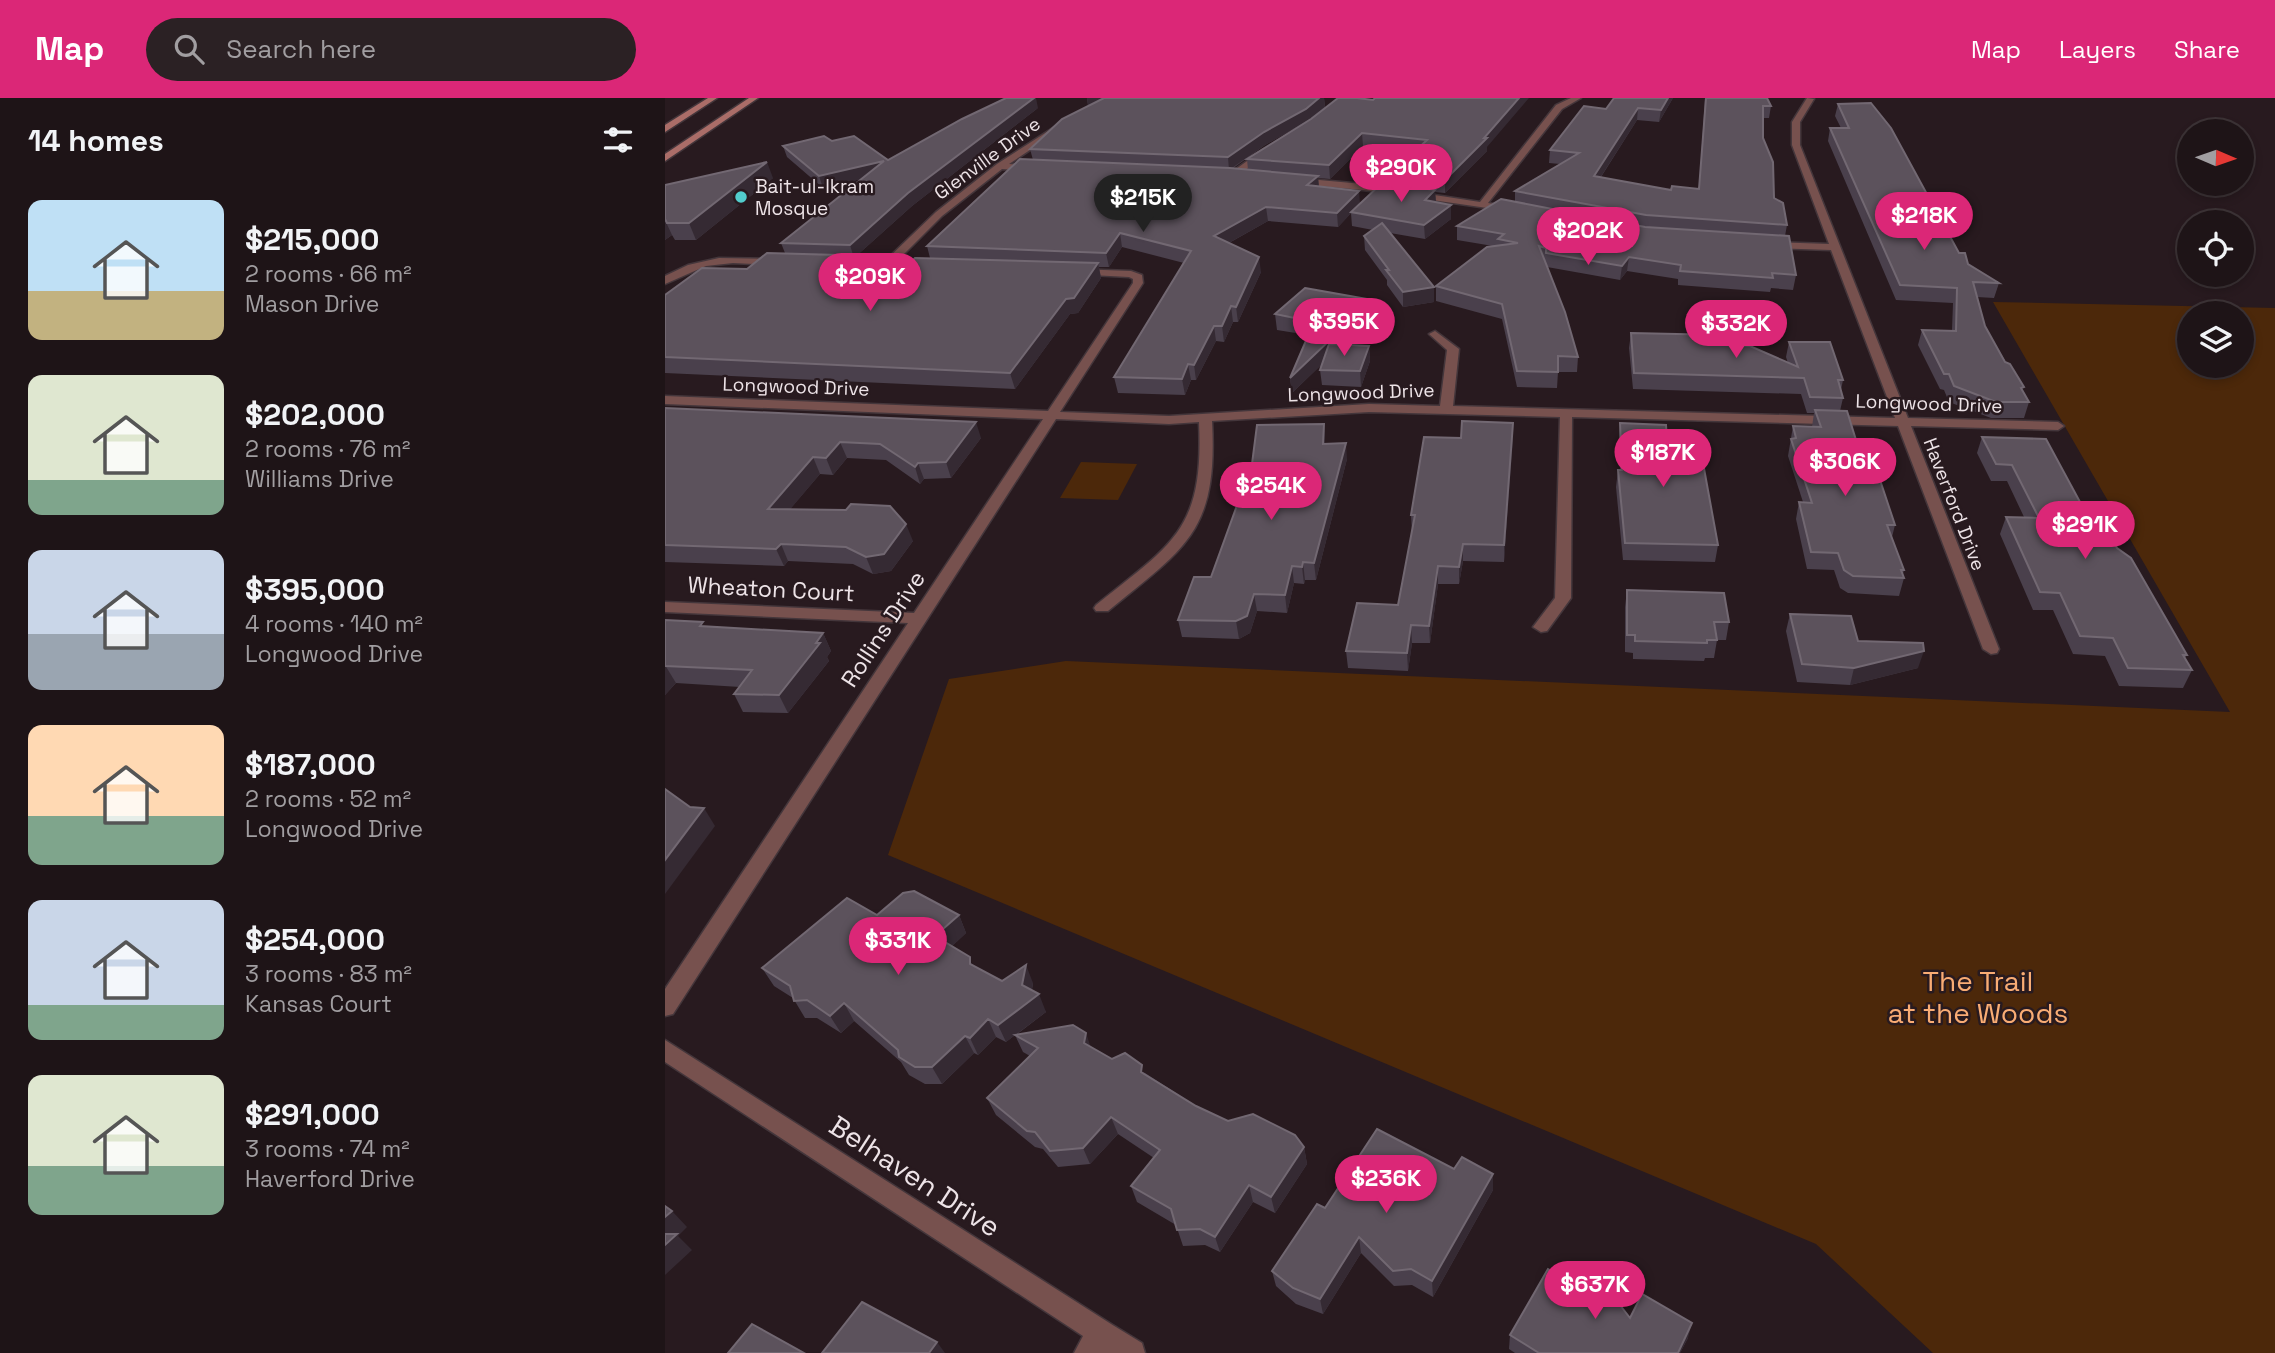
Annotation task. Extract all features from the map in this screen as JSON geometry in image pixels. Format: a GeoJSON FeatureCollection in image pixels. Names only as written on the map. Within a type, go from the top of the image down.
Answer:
{"type":"FeatureCollection","features":[{"type":"Feature","properties":{"kind":"main road"},"geometry":{"type":"LineString","coordinates":[[665,130],[713,98]]}},
{"type":"Feature","properties":{"kind":"main road"},"geometry":{"type":"LineString","coordinates":[[665,158],[754,98]]}},
{"type":"Feature","properties":{"kind":"main road"},"geometry":{"type":"LineString","coordinates":[[665,143],[688,143]]}},
{"type":"Feature","properties":{"kind":"street"},"geometry":{"type":"LineString","coordinates":[[1483,204],[1559,107],[1577,98]]}},
{"type":"Feature","properties":{"kind":"street","name":"Haverford Drive"},"geometry":{"type":"LineString","coordinates":[[1810,99],[1796,122],[1795,145],[1991,649]]}},
{"type":"Feature","properties":{"kind":"street","name":"Glenville Drive"},"geometry":{"type":"LineString","coordinates":[[887,265],[939,214],[1000,166],[1071,122]]}},
{"type":"Feature","properties":{"kind":"street"},"geometry":{"type":"LineString","coordinates":[[1232,176],[1280,144]]}},
{"type":"Feature","properties":{"kind":"street"},"geometry":{"type":"LineString","coordinates":[[1000,166],[1043,169]]}},
{"type":"Feature","properties":{"kind":"street"},"geometry":{"type":"LineString","coordinates":[[1220,175],[1253,177]]}},
{"type":"Feature","properties":{"kind":"street"},"geometry":{"type":"LineString","coordinates":[[1287,180],[1483,204],[1522,212]]}},
{"type":"Feature","properties":{"kind":"street"},"geometry":{"type":"LineString","coordinates":[[1761,245],[1835,247]]}},
{"type":"Feature","properties":{"kind":"street"},"geometry":{"type":"LineString","coordinates":[[665,281],[689,266],[724,260],[795,262]]}},
{"type":"Feature","properties":{"kind":"street"},"geometry":{"type":"LineString","coordinates":[[808,262],[941,267]]}},
{"type":"Feature","properties":{"kind":"street","name":"Rollins Drive"},"geometry":{"type":"LineString","coordinates":[[665,1007],[1134,290],[1139,277],[1119,273],[1064,271]]}},
{"type":"Feature","properties":{"kind":"street"},"geometry":{"type":"LineString","coordinates":[[1435,334],[1453,349],[1445,409]]}},
{"type":"Feature","properties":{"kind":"street","name":"Longwood Drive"},"geometry":{"type":"LineString","coordinates":[[665,400],[1169,420],[1316,409],[1445,409],[2058,426]]}},
{"type":"Feature","properties":{"kind":"street"},"geometry":{"type":"LineString","coordinates":[[1541,627],[1563,598],[1566,412]]}},
{"type":"Feature","properties":{"kind":"street"},"geometry":{"type":"LineString","coordinates":[[1102,608],[1176,547],[1189,527],[1200,498],[1208,459],[1205,418]]}},
{"type":"Feature","properties":{"kind":"street","name":"Wheaton Court"},"geometry":{"type":"LineString","coordinates":[[665,607],[917,618]]}},
{"type":"Feature","properties":{"kind":"street","name":"Belhaven Drive"},"geometry":{"type":"LineString","coordinates":[[665,1050],[1094,1343],[1132,1353]]}},
{"type":"Feature","properties":{"kind":"green space","name":"The Trail at the Woods"},"geometry":{"type":"Polygon","coordinates":[[[1993,302],[2177,306],[2177,378],[2254,378],[2254,308],[2275,308],[2275,1353],[1933,1353],[1816,1244],[888,855],[949,679],[1066,661],[2230,712],[1993,302]]]}},
{"type":"Feature","properties":{"kind":"green space"},"geometry":{"type":"Polygon","coordinates":[[[1081,462],[1137,464],[1118,500],[1060,498],[1081,462]]]}},
{"type":"Feature","properties":{"kind":"building"},"geometry":{"type":"Polygon","coordinates":[[[1006,98],[1034,98],[908,193],[850,245],[781,243],[884,161],[819,176],[783,146],[824,136],[832,141],[854,136],[888,160],[1006,98]]]}},
{"type":"Feature","properties":{"kind":"building"},"geometry":{"type":"Polygon","coordinates":[[[1104,98],[1319,98],[1306,109],[1264,132],[1228,157],[1030,149],[1062,119],[1104,98]]]}},
{"type":"Feature","properties":{"kind":"building"},"geometry":{"type":"Polygon","coordinates":[[[1338,98],[1519,98],[1484,138],[1487,138],[1445,180],[1392,173],[1427,140],[1362,133],[1329,165],[1247,159],[1311,119],[1338,98]]]}},
{"type":"Feature","properties":{"kind":"building"},"geometry":{"type":"Polygon","coordinates":[[[1614,98],[1668,98],[1661,110],[1638,108],[1594,176],[1671,190],[1672,186],[1699,189],[1706,98],[1767,98],[1771,106],[1763,106],[1763,138],[1773,162],[1774,198],[1783,203],[1787,225],[1646,215],[1515,191],[1579,153],[1550,150],[1584,106],[1606,109],[1614,98]]]}},
{"type":"Feature","properties":{"kind":"building"},"geometry":{"type":"Polygon","coordinates":[[[1871,103],[1891,128],[1959,253],[1965,253],[1968,264],[1999,283],[1973,282],[1985,326],[2005,362],[2010,364],[2024,387],[2021,388],[2029,402],[1996,402],[1954,386],[1949,374],[1944,374],[1922,330],[1956,331],[1957,288],[1900,285],[1830,128],[1849,128],[1838,104],[1871,103]]]}},
{"type":"Feature","properties":{"kind":"building"},"geometry":{"type":"Polygon","coordinates":[[[1020,159],[1230,168],[1318,176],[1307,185],[1359,191],[1337,213],[1266,207],[1214,236],[1259,257],[1236,307],[1231,306],[1222,326],[1214,326],[1194,365],[1188,364],[1182,379],[1114,377],[1191,251],[1120,233],[1106,253],[927,246],[1020,159]]]}},
{"type":"Feature","properties":{"kind":"building"},"geometry":{"type":"Polygon","coordinates":[[[767,162],[689,223],[667,223],[665,185],[767,162]]]}},
{"type":"Feature","properties":{"kind":"building"},"geometry":{"type":"Polygon","coordinates":[[[1382,183],[1435,190],[1425,200],[1451,205],[1424,225],[1351,212],[1382,183]]]}},
{"type":"Feature","properties":{"kind":"building"},"geometry":{"type":"Polygon","coordinates":[[[1501,199],[1645,227],[1789,236],[1796,275],[1772,273],[1773,278],[1680,271],[1681,265],[1629,257],[1622,266],[1546,253],[1546,248],[1539,246],[1565,312],[1578,357],[1558,356],[1558,372],[1517,371],[1502,304],[1436,286],[1487,247],[1518,243],[1498,239],[1504,234],[1457,226],[1501,199]]]}},
{"type":"Feature","properties":{"kind":"building"},"geometry":{"type":"Polygon","coordinates":[[[1382,223],[1434,287],[1403,292],[1364,236],[1382,223]]]}},
{"type":"Feature","properties":{"kind":"building"},"geometry":{"type":"Polygon","coordinates":[[[767,253],[837,255],[821,270],[900,273],[915,258],[1098,263],[1074,298],[1066,299],[1010,373],[665,357],[665,295],[702,268],[747,269],[767,253]]]}},
{"type":"Feature","properties":{"kind":"building"},"geometry":{"type":"Polygon","coordinates":[[[1305,288],[1372,300],[1290,378],[1314,322],[1275,314],[1305,288]]]}},
{"type":"Feature","properties":{"kind":"building"},"geometry":{"type":"Polygon","coordinates":[[[1631,333],[1722,335],[1724,345],[1750,346],[1798,367],[1789,342],[1830,342],[1843,380],[1838,380],[1843,398],[1810,397],[1804,378],[1634,373],[1631,333]]]}},
{"type":"Feature","properties":{"kind":"building"},"geometry":{"type":"Polygon","coordinates":[[[1329,344],[1369,346],[1360,371],[1320,370],[1329,344]]]}},
{"type":"Feature","properties":{"kind":"building"},"geometry":{"type":"Polygon","coordinates":[[[665,408],[976,422],[946,462],[918,463],[915,467],[880,444],[840,442],[826,458],[813,457],[768,509],[846,510],[851,504],[890,506],[906,524],[884,554],[866,557],[846,547],[781,544],[776,549],[665,545],[665,408]]]}},
{"type":"Feature","properties":{"kind":"building"},"geometry":{"type":"Polygon","coordinates":[[[1815,410],[1847,411],[1856,440],[1867,441],[1895,525],[1887,525],[1904,570],[1901,570],[1904,578],[1853,576],[1844,570],[1838,553],[1811,552],[1799,502],[1812,503],[1791,439],[1796,438],[1793,426],[1821,427],[1815,410]]]}},
{"type":"Feature","properties":{"kind":"building"},"geometry":{"type":"Polygon","coordinates":[[[1462,421],[1513,423],[1504,545],[1463,544],[1459,567],[1438,566],[1429,626],[1411,625],[1407,653],[1346,651],[1357,603],[1398,605],[1415,515],[1411,515],[1424,437],[1461,438],[1462,421]]]}},
{"type":"Feature","properties":{"kind":"building"},"geometry":{"type":"Polygon","coordinates":[[[1620,423],[1666,425],[1667,440],[1699,441],[1718,545],[1625,543],[1618,470],[1622,470],[1620,423]]]}},
{"type":"Feature","properties":{"kind":"building"},"geometry":{"type":"Polygon","coordinates":[[[1324,424],[1323,444],[1346,443],[1314,563],[1303,562],[1302,567],[1292,566],[1285,595],[1254,594],[1247,616],[1236,621],[1178,620],[1194,577],[1211,577],[1252,464],[1257,425],[1324,424]]]}},
{"type":"Feature","properties":{"kind":"building"},"geometry":{"type":"Polygon","coordinates":[[[1982,437],[2046,439],[2080,502],[2091,502],[2117,548],[2131,558],[2187,655],[2183,655],[2192,670],[2128,668],[2113,638],[2080,636],[2060,593],[2040,592],[2006,517],[2039,518],[2012,465],[1996,464],[1982,437]]]}},
{"type":"Feature","properties":{"kind":"building"},"geometry":{"type":"Polygon","coordinates":[[[1627,590],[1724,593],[1729,622],[1714,622],[1717,640],[1707,640],[1707,643],[1635,641],[1635,635],[1627,635],[1627,590]]]}},
{"type":"Feature","properties":{"kind":"building"},"geometry":{"type":"Polygon","coordinates":[[[1790,614],[1851,616],[1858,641],[1923,643],[1924,651],[1854,668],[1802,664],[1790,614]]]}},
{"type":"Feature","properties":{"kind":"building"},"geometry":{"type":"Polygon","coordinates":[[[665,620],[703,622],[700,626],[823,633],[816,643],[820,643],[779,695],[734,694],[752,670],[665,666],[665,620]]]}},
{"type":"Feature","properties":{"kind":"building"},"geometry":{"type":"Polygon","coordinates":[[[665,789],[690,807],[704,808],[665,860],[665,789]]]}},
{"type":"Feature","properties":{"kind":"building"},"geometry":{"type":"Polygon","coordinates":[[[914,891],[959,915],[935,936],[970,957],[970,964],[1002,981],[1026,965],[1022,985],[1039,994],[998,1025],[988,1019],[970,1038],[965,1036],[932,1067],[915,1067],[899,1057],[898,1050],[844,1003],[830,1016],[807,1000],[794,1001],[790,986],[762,968],[847,898],[877,915],[903,893],[914,891]]]}},
{"type":"Feature","properties":{"kind":"building"},"geometry":{"type":"Polygon","coordinates":[[[1073,1025],[1086,1033],[1084,1043],[1112,1059],[1125,1053],[1142,1065],[1141,1072],[1196,1106],[1228,1121],[1253,1114],[1295,1135],[1304,1147],[1271,1197],[1249,1185],[1215,1237],[1200,1229],[1177,1230],[1171,1209],[1131,1186],[1160,1150],[1111,1117],[1083,1148],[1050,1151],[1035,1132],[1027,1131],[987,1098],[1038,1048],[1015,1035],[1073,1025]]]}},
{"type":"Feature","properties":{"kind":"building"},"geometry":{"type":"Polygon","coordinates":[[[1377,1129],[1454,1169],[1462,1157],[1493,1174],[1432,1281],[1411,1269],[1393,1271],[1359,1237],[1320,1299],[1293,1288],[1272,1271],[1317,1204],[1325,1208],[1377,1129]]]}},
{"type":"Feature","properties":{"kind":"building"},"geometry":{"type":"Polygon","coordinates":[[[665,1206],[672,1211],[665,1217],[665,1206]]]}},
{"type":"Feature","properties":{"kind":"building"},"geometry":{"type":"Polygon","coordinates":[[[665,1234],[677,1234],[665,1245],[665,1234]]]}},
{"type":"Feature","properties":{"kind":"building"},"geometry":{"type":"Polygon","coordinates":[[[1548,1269],[1575,1284],[1600,1279],[1630,1318],[1642,1294],[1692,1323],[1678,1353],[1539,1353],[1510,1335],[1548,1269]]]}},
{"type":"Feature","properties":{"kind":"building"},"geometry":{"type":"Polygon","coordinates":[[[862,1302],[937,1342],[929,1353],[822,1353],[862,1302]]]}},
{"type":"Feature","properties":{"kind":"building"},"geometry":{"type":"Polygon","coordinates":[[[752,1324],[804,1353],[728,1353],[752,1324]]]}},
{"type":"Feature","properties":{"kind":"place","name":"Bait-ul-Ikram Mosque"},"geometry":{"type":"Point","coordinates":[741,197]}}]}
